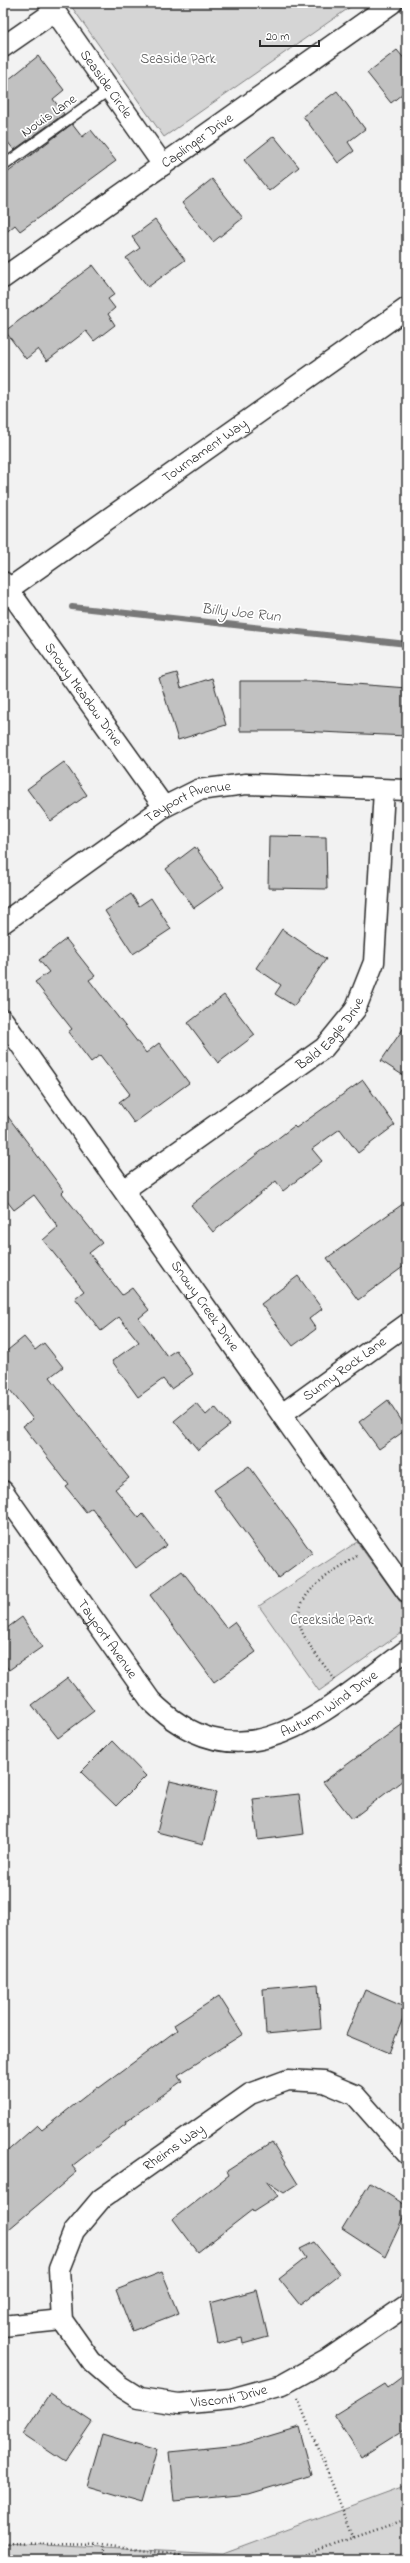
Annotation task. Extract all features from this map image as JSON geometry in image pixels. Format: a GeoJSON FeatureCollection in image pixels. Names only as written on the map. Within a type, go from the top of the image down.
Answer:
{"type":"FeatureCollection","features":[{"type":"Feature","properties":{"kind":"street","name":"Caplinger Drive"},"geometry":{"type":"LineString","coordinates":[[3,278],[392,3]]}},
{"type":"Feature","properties":{"kind":"street","name":"Seaside Circle"},"geometry":{"type":"LineString","coordinates":[[52,7],[163,165]]}},
{"type":"Feature","properties":{"kind":"street"},"geometry":{"type":"LineString","coordinates":[[3,47],[52,7]]}},
{"type":"Feature","properties":{"kind":"street","name":"Tournament Way"},"geometry":{"type":"LineString","coordinates":[[5,588],[407,308]]}},
{"type":"Feature","properties":{"kind":"street","name":"Snowy Meadow Drive"},"geometry":{"type":"LineString","coordinates":[[5,588],[164,807]]}},
{"type":"Feature","properties":{"kind":"street","name":"Tayport Avenue"},"geometry":{"type":"LineString","coordinates":[[3,923],[164,807],[198,790],[246,784],[407,790]]}},
{"type":"Feature","properties":{"kind":"street","name":"Bald Eagle Drive"},"geometry":{"type":"LineString","coordinates":[[124,1190],[324,1048],[355,1010],[374,962],[384,790]]}},
{"type":"Feature","properties":{"kind":"street","name":"Snowy Creek Drive"},"geometry":{"type":"LineString","coordinates":[[3,1020],[407,1592]]}},
{"type":"Feature","properties":{"kind":"street","name":"Sunny Rock Lane"},"geometry":{"type":"LineString","coordinates":[[282,1414],[407,1324]]}},
{"type":"Feature","properties":{"kind":"street","name":"Tayport Avenue"},"geometry":{"type":"LineString","coordinates":[[3,1491],[150,1701],[163,1714],[197,1735],[222,1742],[244,1742]]}},
{"type":"Feature","properties":{"kind":"street","name":"Autumn Wind Drive"},"geometry":{"type":"LineString","coordinates":[[244,1742],[262,1740],[286,1732],[308,1722],[407,1650]]}},
{"type":"Feature","properties":{"kind":"street","name":"Rheims Way"},"geometry":{"type":"LineString","coordinates":[[62,2320],[59,2269],[74,2231],[86,2214],[101,2199],[250,2094],[288,2080],[324,2082],[355,2095],[407,2154]]}},
{"type":"Feature","properties":{"kind":"street","name":"Visconti Drive"},"geometry":{"type":"LineString","coordinates":[[62,2320],[91,2361],[120,2386],[139,2398],[179,2404],[224,2399],[282,2385],[327,2360],[407,2305]]}},
{"type":"Feature","properties":{"kind":"street"},"geometry":{"type":"LineString","coordinates":[[3,2326],[62,2320]]}},
{"type":"Feature","properties":{"kind":"lane","name":"Nouis Lane"},"geometry":{"type":"LineString","coordinates":[[3,166],[110,89]]}},
{"type":"Feature","properties":{"kind":"path"},"geometry":{"type":"LineString","coordinates":[[346,1695],[305,1638],[300,1616],[303,1598],[315,1584],[373,1544]]}},
{"type":"Feature","properties":{"kind":"path"},"geometry":{"type":"LineString","coordinates":[[290,2380],[354,2538]]}},
{"type":"Feature","properties":{"kind":"path"},"geometry":{"type":"LineString","coordinates":[[290,2560],[407,2519]]}},
{"type":"Feature","properties":{"kind":"path"},"geometry":{"type":"LineString","coordinates":[[3,2543],[103,2545],[215,2560]]}},
{"type":"Feature","properties":{"kind":"path"},"geometry":{"type":"LineString","coordinates":[[103,2545],[105,2560]]}},
{"type":"Feature","properties":{"kind":"green space","name":"Seaside Park"},"geometry":{"type":"Polygon","coordinates":[[[69,3],[356,3],[164,137],[69,3]]]}},
{"type":"Feature","properties":{"kind":"green space","name":"Creekside Park"},"geometry":{"type":"Polygon","coordinates":[[[357,1542],[406,1610],[407,1624],[404,1631],[319,1691],[259,1606],[357,1542]]]}},
{"type":"Feature","properties":{"kind":"green space"},"geometry":{"type":"Polygon","coordinates":[[[407,2486],[407,2560],[3,2560],[3,2543],[223,2554],[407,2486]]]}},
{"type":"Feature","properties":{"kind":"building"},"geometry":{"type":"Polygon","coordinates":[[[397,50],[407,62],[407,90],[391,103],[367,73],[397,50]]]}},
{"type":"Feature","properties":{"kind":"building"},"geometry":{"type":"Polygon","coordinates":[[[38,56],[64,90],[53,99],[64,114],[14,150],[3,136],[3,84],[38,56]]]}},
{"type":"Feature","properties":{"kind":"building"},"geometry":{"type":"Polygon","coordinates":[[[337,91],[365,129],[348,142],[354,151],[338,163],[303,116],[337,91]]]}},
{"type":"Feature","properties":{"kind":"building"},"geometry":{"type":"Polygon","coordinates":[[[72,124],[82,137],[91,130],[116,161],[20,231],[15,225],[3,235],[3,176],[72,124]]]}},
{"type":"Feature","properties":{"kind":"building"},"geometry":{"type":"Polygon","coordinates":[[[274,136],[299,167],[269,191],[244,160],[274,136]]]}},
{"type":"Feature","properties":{"kind":"building"},"geometry":{"type":"Polygon","coordinates":[[[212,179],[243,218],[213,242],[182,203],[212,179]]]}},
{"type":"Feature","properties":{"kind":"building"},"geometry":{"type":"Polygon","coordinates":[[[155,220],[185,260],[148,287],[126,258],[140,248],[132,237],[155,220]]]}},
{"type":"Feature","properties":{"kind":"building"},"geometry":{"type":"Polygon","coordinates":[[[93,265],[115,294],[108,299],[115,308],[108,314],[115,325],[94,341],[86,331],[47,361],[38,349],[26,359],[5,331],[93,265]]]}},
{"type":"Feature","properties":{"kind":"building"},"geometry":{"type":"Polygon","coordinates":[[[177,673],[181,688],[212,678],[226,725],[178,740],[159,678],[177,673]]]}},
{"type":"Feature","properties":{"kind":"building"},"geometry":{"type":"Polygon","coordinates":[[[240,681],[316,681],[407,688],[407,736],[299,731],[240,731],[240,681]]]}},
{"type":"Feature","properties":{"kind":"building"},"geometry":{"type":"Polygon","coordinates":[[[64,762],[87,795],[51,821],[27,789],[64,762]]]}},
{"type":"Feature","properties":{"kind":"building"},"geometry":{"type":"Polygon","coordinates":[[[269,836],[326,837],[327,889],[268,888],[269,836]]]}},
{"type":"Feature","properties":{"kind":"building"},"geometry":{"type":"Polygon","coordinates":[[[195,847],[224,887],[194,908],[166,869],[195,847]]]}},
{"type":"Feature","properties":{"kind":"building"},"geometry":{"type":"Polygon","coordinates":[[[131,894],[139,906],[151,898],[171,929],[133,954],[105,911],[131,894]]]}},
{"type":"Feature","properties":{"kind":"building"},"geometry":{"type":"Polygon","coordinates":[[[282,929],[326,959],[294,1006],[275,994],[281,985],[256,968],[282,929]]]}},
{"type":"Feature","properties":{"kind":"building"},"geometry":{"type":"Polygon","coordinates":[[[66,939],[95,976],[89,980],[146,1053],[159,1043],[189,1083],[134,1123],[119,1102],[130,1094],[100,1055],[91,1062],[68,1032],[72,1029],[35,982],[49,972],[39,960],[66,939]]]}},
{"type":"Feature","properties":{"kind":"building"},"geometry":{"type":"Polygon","coordinates":[[[224,995],[255,1035],[218,1063],[188,1023],[224,995]]]}},
{"type":"Feature","properties":{"kind":"building"},"geometry":{"type":"Polygon","coordinates":[[[407,1023],[407,1078],[381,1061],[407,1023]]]}},
{"type":"Feature","properties":{"kind":"building"},"geometry":{"type":"Polygon","coordinates":[[[363,1080],[395,1125],[358,1153],[340,1129],[312,1149],[322,1161],[283,1191],[276,1181],[213,1232],[191,1205],[294,1126],[296,1128],[363,1080]]]}},
{"type":"Feature","properties":{"kind":"building"},"geometry":{"type":"Polygon","coordinates":[[[3,1110],[64,1191],[62,1193],[102,1243],[89,1253],[122,1295],[132,1288],[149,1310],[139,1318],[167,1356],[176,1350],[193,1374],[171,1389],[163,1379],[138,1397],[112,1361],[139,1342],[119,1317],[101,1331],[75,1298],[84,1291],[43,1240],[58,1227],[34,1195],[14,1210],[3,1196],[3,1110]]]}},
{"type":"Feature","properties":{"kind":"building"},"geometry":{"type":"Polygon","coordinates":[[[407,1201],[407,1264],[358,1300],[327,1258],[407,1201]]]}},
{"type":"Feature","properties":{"kind":"building"},"geometry":{"type":"Polygon","coordinates":[[[298,1276],[322,1309],[309,1319],[316,1329],[293,1346],[261,1304],[298,1276]]]}},
{"type":"Feature","properties":{"kind":"building"},"geometry":{"type":"Polygon","coordinates":[[[24,1337],[35,1350],[44,1343],[63,1367],[50,1377],[129,1478],[115,1489],[139,1518],[143,1514],[167,1545],[136,1568],[92,1508],[86,1512],[66,1487],[69,1485],[23,1426],[33,1419],[10,1390],[3,1397],[3,1354],[24,1337]]]}},
{"type":"Feature","properties":{"kind":"building"},"geometry":{"type":"Polygon","coordinates":[[[388,1400],[407,1429],[379,1449],[359,1422],[388,1400]]]}},
{"type":"Feature","properties":{"kind":"building"},"geometry":{"type":"Polygon","coordinates":[[[196,1403],[206,1415],[215,1407],[230,1425],[198,1450],[174,1421],[196,1403]]]}},
{"type":"Feature","properties":{"kind":"building"},"geometry":{"type":"Polygon","coordinates":[[[249,1466],[312,1553],[278,1578],[214,1490],[249,1466]]]}},
{"type":"Feature","properties":{"kind":"building"},"geometry":{"type":"Polygon","coordinates":[[[182,1571],[226,1628],[234,1622],[256,1652],[214,1682],[150,1595],[182,1571]]]}},
{"type":"Feature","properties":{"kind":"building"},"geometry":{"type":"Polygon","coordinates":[[[22,1617],[42,1647],[9,1670],[3,1662],[3,1631],[22,1617]]]}},
{"type":"Feature","properties":{"kind":"building"},"geometry":{"type":"Polygon","coordinates":[[[68,1678],[94,1711],[58,1738],[32,1705],[68,1678]]]}},
{"type":"Feature","properties":{"kind":"building"},"geometry":{"type":"Polygon","coordinates":[[[407,1721],[407,1777],[352,1819],[323,1782],[407,1721]]]}},
{"type":"Feature","properties":{"kind":"building"},"geometry":{"type":"Polygon","coordinates":[[[112,1741],[146,1776],[116,1806],[81,1772],[112,1741]]]}},
{"type":"Feature","properties":{"kind":"building"},"geometry":{"type":"Polygon","coordinates":[[[170,1781],[216,1792],[203,1844],[157,1832],[170,1781]]]}},
{"type":"Feature","properties":{"kind":"building"},"geometry":{"type":"Polygon","coordinates":[[[299,1794],[304,1834],[258,1840],[253,1799],[299,1794]]]}},
{"type":"Feature","properties":{"kind":"building"},"geometry":{"type":"Polygon","coordinates":[[[318,1984],[321,2029],[266,2034],[263,1989],[318,1984]]]}},
{"type":"Feature","properties":{"kind":"building"},"geometry":{"type":"Polygon","coordinates":[[[365,1990],[407,2008],[389,2053],[346,2035],[365,1990]]]}},
{"type":"Feature","properties":{"kind":"building"},"geometry":{"type":"Polygon","coordinates":[[[219,1996],[243,2034],[178,2075],[182,2081],[125,2122],[126,2124],[72,2166],[77,2172],[3,2234],[3,2155],[37,2125],[42,2130],[97,2087],[99,2088],[177,2030],[174,2025],[219,1996]]]}},
{"type":"Feature","properties":{"kind":"building"},"geometry":{"type":"Polygon","coordinates":[[[272,2142],[298,2184],[284,2193],[266,2181],[278,2196],[253,2212],[252,2210],[198,2252],[173,2219],[229,2175],[227,2171],[272,2142]]]}},
{"type":"Feature","properties":{"kind":"building"},"geometry":{"type":"Polygon","coordinates":[[[370,2183],[407,2206],[407,2210],[385,2257],[342,2229],[370,2183]]]}},
{"type":"Feature","properties":{"kind":"building"},"geometry":{"type":"Polygon","coordinates":[[[314,2242],[340,2274],[300,2305],[279,2279],[306,2258],[300,2249],[314,2242]]]}},
{"type":"Feature","properties":{"kind":"building"},"geometry":{"type":"Polygon","coordinates":[[[162,2272],[179,2313],[132,2331],[116,2290],[162,2272]]]}},
{"type":"Feature","properties":{"kind":"building"},"geometry":{"type":"Polygon","coordinates":[[[257,2290],[268,2337],[243,2344],[242,2338],[218,2344],[210,2303],[257,2290]]]}},
{"type":"Feature","properties":{"kind":"building"},"geometry":{"type":"Polygon","coordinates":[[[407,2373],[407,2428],[361,2457],[334,2415],[384,2384],[387,2388],[407,2373]]]}},
{"type":"Feature","properties":{"kind":"building"},"geometry":{"type":"Polygon","coordinates":[[[50,2394],[92,2422],[65,2462],[23,2434],[50,2394]]]}},
{"type":"Feature","properties":{"kind":"building"},"geometry":{"type":"Polygon","coordinates":[[[299,2427],[312,2475],[249,2494],[174,2501],[169,2452],[239,2445],[299,2427]]]}},
{"type":"Feature","properties":{"kind":"building"},"geometry":{"type":"Polygon","coordinates":[[[102,2434],[157,2450],[142,2502],[87,2486],[102,2434]]]}},
{"type":"Feature","properties":{"kind":"waterway","name":"Billy Joe Run"},"geometry":{"type":"LineString","coordinates":[[72,607],[407,644]]}}]}
